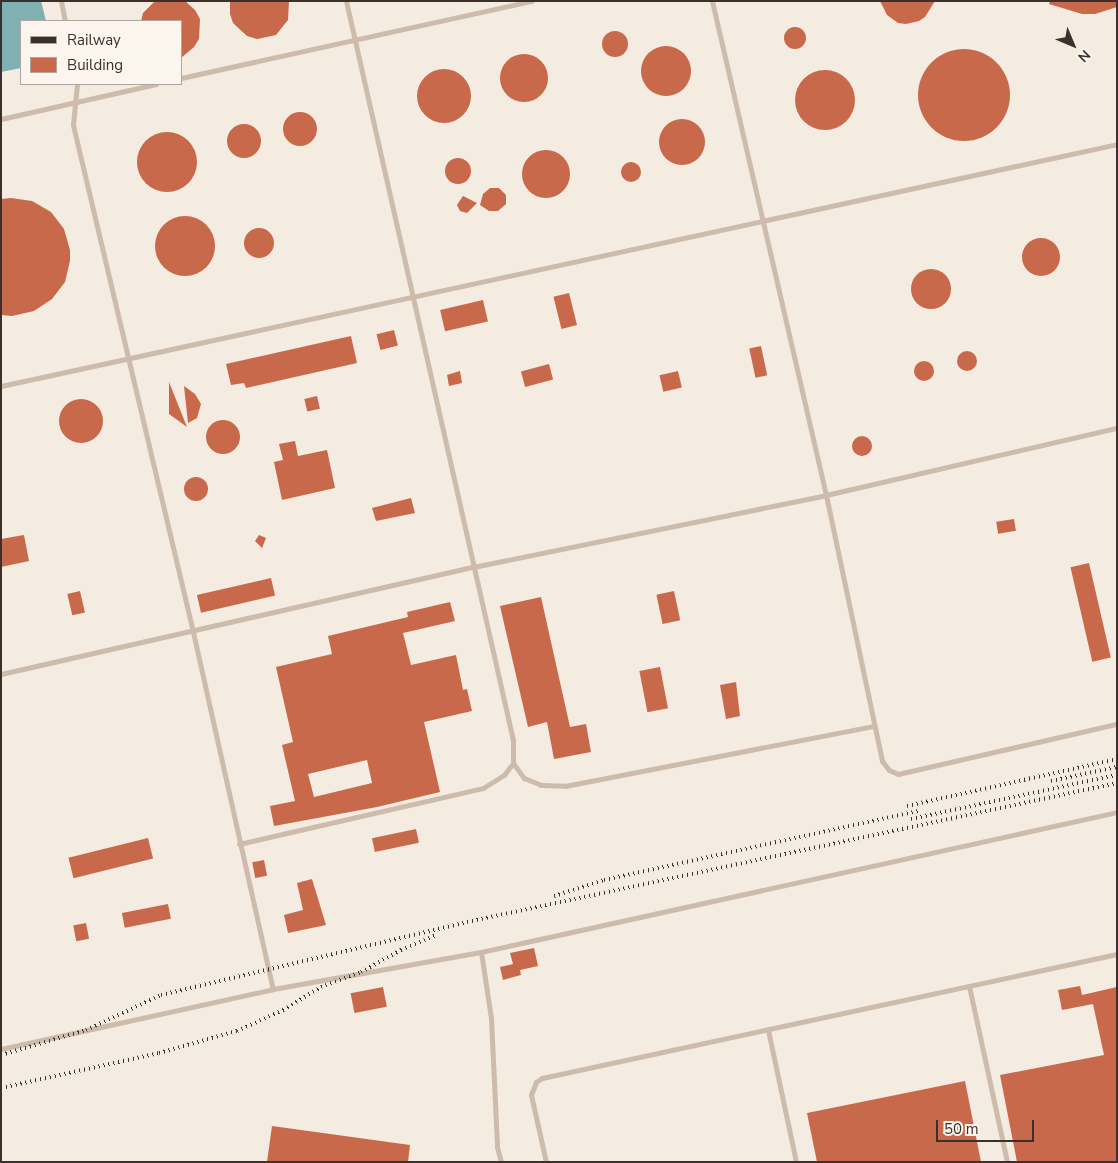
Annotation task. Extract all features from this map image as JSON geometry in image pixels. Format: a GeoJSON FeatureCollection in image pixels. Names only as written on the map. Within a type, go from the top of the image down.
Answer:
{"type":"FeatureCollection","features":[{"type":"Feature","properties":{"kind":"lane"},"geometry":{"type":"LineString","coordinates":[[61,1],[65,20]]}},
{"type":"Feature","properties":{"kind":"lane"},"geometry":{"type":"LineString","coordinates":[[346,1],[513,740],[513,763],[524,778],[541,785],[565,786],[874,726]]}},
{"type":"Feature","properties":{"kind":"lane"},"geometry":{"type":"LineString","coordinates":[[182,78],[532,1]]}},
{"type":"Feature","properties":{"kind":"lane"},"geometry":{"type":"LineString","coordinates":[[712,1],[826,495],[882,761],[889,770],[898,774],[1117,724]]}},
{"type":"Feature","properties":{"kind":"lane"},"geometry":{"type":"LineString","coordinates":[[77,85],[73,125],[192,632],[273,990]]}},
{"type":"Feature","properties":{"kind":"lane"},"geometry":{"type":"LineString","coordinates":[[1,119],[151,85]]}},
{"type":"Feature","properties":{"kind":"lane"},"geometry":{"type":"LineString","coordinates":[[1,386],[1117,144]]}},
{"type":"Feature","properties":{"kind":"lane"},"geometry":{"type":"LineString","coordinates":[[1,674],[473,567],[826,495],[1117,428]]}},
{"type":"Feature","properties":{"kind":"lane"},"geometry":{"type":"LineString","coordinates":[[239,844],[483,788],[504,775],[513,763]]}},
{"type":"Feature","properties":{"kind":"lane"},"geometry":{"type":"LineString","coordinates":[[1,1049],[273,990],[481,952],[1117,812]]}},
{"type":"Feature","properties":{"kind":"lane"},"geometry":{"type":"LineString","coordinates":[[481,952],[491,1018],[498,1147],[501,1162]]}},
{"type":"Feature","properties":{"kind":"lane"},"geometry":{"type":"LineString","coordinates":[[546,1162],[531,1095],[536,1082],[542,1078],[1117,954]]}},
{"type":"Feature","properties":{"kind":"lane"},"geometry":{"type":"LineString","coordinates":[[969,986],[1006,1162]]}},
{"type":"Feature","properties":{"kind":"lane"},"geometry":{"type":"LineString","coordinates":[[768,1030],[796,1162]]}},
{"type":"Feature","properties":{"kind":"water"},"geometry":{"type":"Polygon","coordinates":[[[1,1],[41,1],[46,20],[20,20],[20,68],[1,72],[1,1]]]}},
{"type":"Feature","properties":{"kind":"building"},"geometry":{"type":"Polygon","coordinates":[[[155,1],[185,1],[195,10],[200,19],[199,39],[194,47],[182,57],[182,20],[141,20],[143,13],[155,1]]]}},
{"type":"Feature","properties":{"kind":"building"},"geometry":{"type":"Polygon","coordinates":[[[230,1],[289,1],[288,20],[276,35],[257,39],[247,36],[233,23],[230,14],[230,1]]]}},
{"type":"Feature","properties":{"kind":"building"},"geometry":{"type":"Polygon","coordinates":[[[880,1],[935,1],[925,17],[919,21],[906,24],[898,23],[887,15],[880,1]]]}},
{"type":"Feature","properties":{"kind":"building"},"geometry":{"type":"Polygon","coordinates":[[[1050,1],[1117,1],[1117,7],[1095,14],[1082,14],[1049,4],[1050,1]]]}},
{"type":"Feature","properties":{"kind":"building"},"geometry":{"type":"Polygon","coordinates":[[[795,27],[805,34],[806,38],[799,48],[795,49],[785,42],[784,38],[791,28],[795,27]]]}},
{"type":"Feature","properties":{"kind":"building"},"geometry":{"type":"Polygon","coordinates":[[[615,31],[624,35],[628,44],[624,53],[615,57],[606,53],[602,44],[606,35],[615,31]]]}},
{"type":"Feature","properties":{"kind":"building"},"geometry":{"type":"Polygon","coordinates":[[[661,46],[671,46],[684,53],[691,66],[691,76],[684,89],[671,96],[661,96],[652,92],[645,85],[641,76],[641,66],[645,57],[652,50],[661,46]]]}},
{"type":"Feature","properties":{"kind":"building"},"geometry":{"type":"Polygon","coordinates":[[[964,49],[981,53],[996,63],[1006,78],[1010,95],[1006,112],[996,127],[981,137],[964,141],[947,137],[932,127],[922,112],[918,95],[922,78],[932,63],[947,53],[964,49]]]}},
{"type":"Feature","properties":{"kind":"building"},"geometry":{"type":"Polygon","coordinates":[[[524,54],[533,56],[541,61],[546,69],[548,78],[546,87],[541,95],[533,100],[524,102],[515,100],[507,95],[502,87],[500,78],[502,69],[507,61],[515,56],[524,54]]]}},
{"type":"Feature","properties":{"kind":"building"},"geometry":{"type":"Polygon","coordinates":[[[439,69],[449,69],[459,73],[467,81],[471,96],[467,111],[459,119],[449,123],[439,123],[429,119],[421,111],[417,101],[417,91],[421,81],[429,73],[439,69]]]}},
{"type":"Feature","properties":{"kind":"building"},"geometry":{"type":"Polygon","coordinates":[[[819,70],[831,70],[842,75],[850,83],[855,94],[853,112],[842,125],[831,130],[819,130],[808,125],[800,117],[795,106],[795,94],[800,83],[808,75],[819,70]]]}},
{"type":"Feature","properties":{"kind":"building"},"geometry":{"type":"Polygon","coordinates":[[[300,112],[312,117],[317,129],[312,141],[300,146],[288,141],[283,129],[288,117],[300,112]]]}},
{"type":"Feature","properties":{"kind":"building"},"geometry":{"type":"Polygon","coordinates":[[[687,119],[699,125],[704,133],[704,151],[699,159],[691,164],[677,165],[665,159],[660,151],[659,137],[665,125],[673,120],[687,119]]]}},
{"type":"Feature","properties":{"kind":"building"},"geometry":{"type":"Polygon","coordinates":[[[244,124],[256,129],[261,141],[256,153],[244,158],[232,153],[227,141],[232,129],[244,124]]]}},
{"type":"Feature","properties":{"kind":"building"},"geometry":{"type":"Polygon","coordinates":[[[161,132],[173,132],[184,137],[192,145],[197,156],[195,174],[184,187],[173,192],[161,192],[150,187],[142,179],[137,168],[137,156],[142,145],[150,137],[161,132]]]}},
{"type":"Feature","properties":{"kind":"building"},"geometry":{"type":"Polygon","coordinates":[[[541,150],[551,150],[560,154],[566,160],[569,165],[569,183],[560,194],[551,198],[541,198],[532,194],[526,188],[522,179],[522,169],[526,160],[532,154],[541,150]]]}},
{"type":"Feature","properties":{"kind":"building"},"geometry":{"type":"Polygon","coordinates":[[[458,158],[467,162],[471,171],[467,180],[458,184],[449,180],[445,171],[449,162],[458,158]]]}},
{"type":"Feature","properties":{"kind":"building"},"geometry":{"type":"Polygon","coordinates":[[[631,162],[638,165],[641,172],[638,179],[631,182],[624,179],[621,172],[624,165],[631,162]]]}},
{"type":"Feature","properties":{"kind":"building"},"geometry":{"type":"Polygon","coordinates":[[[490,188],[499,188],[506,195],[506,204],[498,211],[489,211],[480,205],[483,194],[490,188]]]}},
{"type":"Feature","properties":{"kind":"building"},"geometry":{"type":"Polygon","coordinates":[[[463,196],[477,203],[467,213],[460,211],[457,205],[463,196]]]}},
{"type":"Feature","properties":{"kind":"building"},"geometry":{"type":"Polygon","coordinates":[[[11,198],[32,201],[51,212],[64,229],[70,250],[70,261],[65,282],[52,299],[34,311],[12,316],[1,315],[1,199],[11,198]]]}},
{"type":"Feature","properties":{"kind":"building"},"geometry":{"type":"Polygon","coordinates":[[[179,216],[191,216],[202,221],[210,229],[215,240],[213,258],[202,271],[191,276],[179,276],[168,271],[160,263],[155,252],[155,240],[160,229],[168,221],[179,216]]]}},
{"type":"Feature","properties":{"kind":"building"},"geometry":{"type":"Polygon","coordinates":[[[259,228],[270,232],[274,243],[270,254],[259,258],[248,254],[244,243],[248,232],[259,228]]]}},
{"type":"Feature","properties":{"kind":"building"},"geometry":{"type":"Polygon","coordinates":[[[1041,238],[1054,244],[1060,257],[1054,270],[1041,276],[1028,270],[1022,257],[1028,244],[1041,238]]]}},
{"type":"Feature","properties":{"kind":"building"},"geometry":{"type":"Polygon","coordinates":[[[931,269],[945,275],[951,289],[945,303],[931,309],[917,303],[911,289],[917,275],[931,269]]]}},
{"type":"Feature","properties":{"kind":"building"},"geometry":{"type":"Polygon","coordinates":[[[569,293],[577,325],[561,329],[553,297],[569,293]]]}},
{"type":"Feature","properties":{"kind":"building"},"geometry":{"type":"Polygon","coordinates":[[[483,300],[488,321],[445,331],[440,310],[483,300]]]}},
{"type":"Feature","properties":{"kind":"building"},"geometry":{"type":"Polygon","coordinates":[[[394,330],[398,346],[380,350],[377,334],[394,330]]]}},
{"type":"Feature","properties":{"kind":"building"},"geometry":{"type":"Polygon","coordinates":[[[351,336],[357,363],[246,388],[244,383],[231,385],[226,364],[351,336]]]}},
{"type":"Feature","properties":{"kind":"building"},"geometry":{"type":"Polygon","coordinates":[[[761,346],[767,375],[755,378],[749,348],[761,346]]]}},
{"type":"Feature","properties":{"kind":"building"},"geometry":{"type":"Polygon","coordinates":[[[967,351],[974,354],[977,361],[974,368],[967,371],[960,368],[957,361],[960,354],[967,351]]]}},
{"type":"Feature","properties":{"kind":"building"},"geometry":{"type":"Polygon","coordinates":[[[924,361],[931,364],[934,371],[931,378],[924,381],[917,378],[914,371],[917,364],[924,361]]]}},
{"type":"Feature","properties":{"kind":"building"},"geometry":{"type":"Polygon","coordinates":[[[549,364],[553,379],[525,387],[521,372],[549,364]]]}},
{"type":"Feature","properties":{"kind":"building"},"geometry":{"type":"Polygon","coordinates":[[[460,371],[462,383],[449,386],[447,375],[460,371]]]}},
{"type":"Feature","properties":{"kind":"building"},"geometry":{"type":"Polygon","coordinates":[[[678,371],[682,388],[663,392],[659,375],[678,371]]]}},
{"type":"Feature","properties":{"kind":"building"},"geometry":{"type":"Polygon","coordinates":[[[169,382],[187,427],[169,414],[169,382]]]}},
{"type":"Feature","properties":{"kind":"building"},"geometry":{"type":"Polygon","coordinates":[[[184,386],[195,394],[201,404],[197,418],[188,423],[184,386]]]}},
{"type":"Feature","properties":{"kind":"building"},"geometry":{"type":"Polygon","coordinates":[[[317,396],[320,409],[307,412],[304,399],[317,396]]]}},
{"type":"Feature","properties":{"kind":"building"},"geometry":{"type":"Polygon","coordinates":[[[81,399],[93,403],[99,409],[103,421],[99,433],[93,439],[81,443],[69,439],[63,433],[59,421],[63,409],[69,403],[81,399]]]}},
{"type":"Feature","properties":{"kind":"building"},"geometry":{"type":"Polygon","coordinates":[[[223,420],[235,425],[240,437],[235,449],[223,454],[211,449],[206,437],[211,425],[223,420]]]}},
{"type":"Feature","properties":{"kind":"building"},"geometry":{"type":"Polygon","coordinates":[[[858,436],[866,436],[872,442],[872,450],[866,456],[858,456],[852,450],[852,442],[858,436]]]}},
{"type":"Feature","properties":{"kind":"building"},"geometry":{"type":"Polygon","coordinates":[[[295,441],[298,456],[327,450],[335,488],[282,500],[274,462],[283,460],[279,444],[295,441]]]}},
{"type":"Feature","properties":{"kind":"building"},"geometry":{"type":"Polygon","coordinates":[[[196,477],[201,478],[207,484],[207,494],[201,500],[196,501],[191,500],[185,494],[184,489],[185,484],[191,478],[196,477]]]}},
{"type":"Feature","properties":{"kind":"building"},"geometry":{"type":"Polygon","coordinates":[[[411,498],[415,513],[376,521],[372,508],[411,498]]]}},
{"type":"Feature","properties":{"kind":"building"},"geometry":{"type":"Polygon","coordinates":[[[1014,519],[1016,531],[998,534],[996,522],[1014,519]]]}},
{"type":"Feature","properties":{"kind":"building"},"geometry":{"type":"Polygon","coordinates":[[[24,535],[29,561],[1,567],[1,539],[24,535]]]}},
{"type":"Feature","properties":{"kind":"building"},"geometry":{"type":"Polygon","coordinates":[[[259,535],[266,538],[262,548],[255,541],[259,535]]]}},
{"type":"Feature","properties":{"kind":"building"},"geometry":{"type":"Polygon","coordinates":[[[1089,563],[1111,658],[1092,662],[1070,567],[1089,563]]]}},
{"type":"Feature","properties":{"kind":"building"},"geometry":{"type":"Polygon","coordinates":[[[271,578],[275,596],[201,613],[197,595],[271,578]]]}},
{"type":"Feature","properties":{"kind":"building"},"geometry":{"type":"Polygon","coordinates":[[[80,591],[85,612],[72,615],[67,594],[80,591]]]}},
{"type":"Feature","properties":{"kind":"building"},"geometry":{"type":"Polygon","coordinates":[[[674,591],[680,620],[663,624],[656,595],[674,591]]]}},
{"type":"Feature","properties":{"kind":"building"},"geometry":{"type":"Polygon","coordinates":[[[541,597],[570,727],[586,724],[591,752],[554,759],[547,722],[528,727],[500,606],[541,597]]]}},
{"type":"Feature","properties":{"kind":"building"},"geometry":{"type":"Polygon","coordinates":[[[450,602],[455,621],[403,633],[411,665],[456,655],[463,690],[467,689],[472,711],[424,722],[440,792],[377,807],[274,826],[270,806],[295,801],[282,745],[293,742],[276,667],[332,654],[328,636],[408,617],[407,612],[450,602]],[[367,760],[308,774],[314,797],[372,783],[367,760]]]}},
{"type":"Feature","properties":{"kind":"building"},"geometry":{"type":"Polygon","coordinates":[[[660,667],[668,708],[647,712],[639,671],[660,667]]]}},
{"type":"Feature","properties":{"kind":"building"},"geometry":{"type":"Polygon","coordinates":[[[736,682],[740,716],[726,719],[720,685],[736,682]]]}},
{"type":"Feature","properties":{"kind":"building"},"geometry":{"type":"Polygon","coordinates":[[[416,829],[419,843],[375,852],[372,838],[416,829]]]}},
{"type":"Feature","properties":{"kind":"building"},"geometry":{"type":"Polygon","coordinates":[[[148,838],[153,858],[74,878],[68,858],[148,838]]]}},
{"type":"Feature","properties":{"kind":"building"},"geometry":{"type":"Polygon","coordinates":[[[264,860],[267,876],[255,878],[252,862],[264,860]]]}},
{"type":"Feature","properties":{"kind":"building"},"geometry":{"type":"Polygon","coordinates":[[[312,879],[326,925],[288,933],[284,915],[303,910],[297,883],[312,879]]]}},
{"type":"Feature","properties":{"kind":"building"},"geometry":{"type":"Polygon","coordinates":[[[168,904],[171,919],[125,928],[122,913],[168,904]]]}},
{"type":"Feature","properties":{"kind":"building"},"geometry":{"type":"Polygon","coordinates":[[[86,923],[89,939],[76,941],[73,925],[86,923]]]}},
{"type":"Feature","properties":{"kind":"building"},"geometry":{"type":"Polygon","coordinates":[[[534,948],[538,966],[520,970],[521,975],[503,980],[500,967],[513,964],[510,953],[534,948]]]}},
{"type":"Feature","properties":{"kind":"building"},"geometry":{"type":"Polygon","coordinates":[[[1080,986],[1082,995],[1117,987],[1117,1162],[1017,1162],[1000,1075],[1104,1055],[1093,1004],[1062,1010],[1058,990],[1080,986]]]}},
{"type":"Feature","properties":{"kind":"building"},"geometry":{"type":"Polygon","coordinates":[[[383,987],[387,1007],[354,1013],[351,993],[383,987]]]}},
{"type":"Feature","properties":{"kind":"building"},"geometry":{"type":"Polygon","coordinates":[[[965,1081],[981,1162],[817,1162],[807,1113],[965,1081]]]}},
{"type":"Feature","properties":{"kind":"building"},"geometry":{"type":"Polygon","coordinates":[[[272,1126],[410,1145],[408,1162],[267,1162],[272,1126]]]}},
{"type":"Feature","properties":{"kind":"railway"},"geometry":{"type":"LineString","coordinates":[[907,806],[1117,759]]}},
{"type":"Feature","properties":{"kind":"railway"},"geometry":{"type":"LineString","coordinates":[[1051,781],[1117,767]]}},
{"type":"Feature","properties":{"kind":"railway"},"geometry":{"type":"LineString","coordinates":[[911,819],[1117,775]]}},
{"type":"Feature","properties":{"kind":"railway"},"geometry":{"type":"LineString","coordinates":[[1,1055],[86,1030],[161,995],[467,922],[1117,783]]}},
{"type":"Feature","properties":{"kind":"railway"},"geometry":{"type":"LineString","coordinates":[[554,896],[604,880],[919,811]]}},
{"type":"Feature","properties":{"kind":"railway"},"geometry":{"type":"LineString","coordinates":[[1,1088],[159,1053],[237,1031],[283,1010],[321,987],[361,972],[401,950],[437,935]]}}]}
